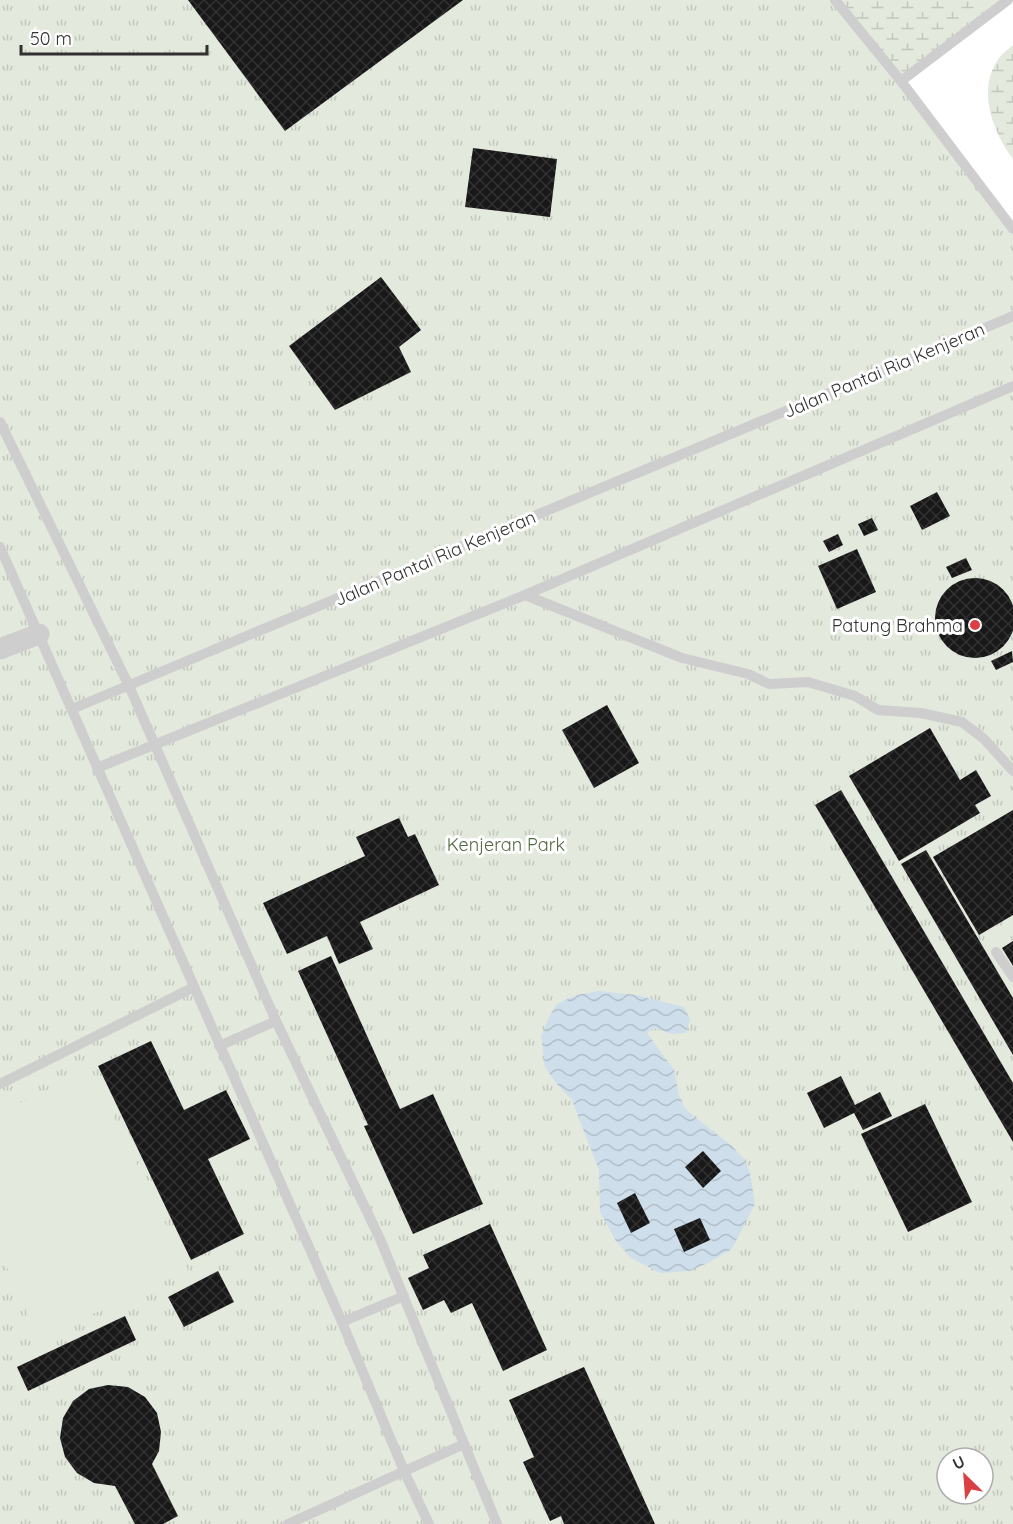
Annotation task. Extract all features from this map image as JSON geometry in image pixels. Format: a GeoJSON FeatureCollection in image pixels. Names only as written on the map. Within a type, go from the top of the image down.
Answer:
{"type":"FeatureCollection","features":[{"type":"Feature","properties":{"kind":"street"},"geometry":{"type":"LineString","coordinates":[[0,650],[39,634]]}},
{"type":"Feature","properties":{"kind":"lane"},"geometry":{"type":"LineString","coordinates":[[835,0],[901,81],[1013,230]]}},
{"type":"Feature","properties":{"kind":"lane"},"geometry":{"type":"LineString","coordinates":[[901,81],[1008,0]]}},
{"type":"Feature","properties":{"kind":"lane","name":"Jalan Pantai Ria Kenjeran"},"geometry":{"type":"LineString","coordinates":[[72,709],[1013,316]]}},
{"type":"Feature","properties":{"kind":"lane"},"geometry":{"type":"LineString","coordinates":[[97,768],[525,595],[1013,386]]}},
{"type":"Feature","properties":{"kind":"lane"},"geometry":{"type":"LineString","coordinates":[[2,429],[129,686],[276,1021],[380,1239],[497,1524]]}},
{"type":"Feature","properties":{"kind":"lane"},"geometry":{"type":"LineString","coordinates":[[0,547],[429,1524]]}},
{"type":"Feature","properties":{"kind":"lane"},"geometry":{"type":"LineString","coordinates":[[525,595],[682,658],[748,674],[769,684],[808,681],[855,696],[878,710],[921,713],[962,722],[984,740],[1013,771]]}},
{"type":"Feature","properties":{"kind":"lane"},"geometry":{"type":"LineString","coordinates":[[996,952],[1013,977]]}},
{"type":"Feature","properties":{"kind":"lane"},"geometry":{"type":"LineString","coordinates":[[0,1084],[194,987]]}},
{"type":"Feature","properties":{"kind":"lane"},"geometry":{"type":"LineString","coordinates":[[219,1046],[276,1021]]}},
{"type":"Feature","properties":{"kind":"lane"},"geometry":{"type":"LineString","coordinates":[[342,1322],[404,1296]]}},
{"type":"Feature","properties":{"kind":"lane"},"geometry":{"type":"LineString","coordinates":[[288,1524],[464,1443]]}},
{"type":"Feature","properties":{"kind":"green space","name":"Kenjeran Park"},"geometry":{"type":"Polygon","coordinates":[[[0,0],[835,0],[1013,229],[1013,1524],[0,1524],[0,0]]]}},
{"type":"Feature","properties":{"kind":"green space"},"geometry":{"type":"Polygon","coordinates":[[[835,0],[1008,0],[901,81],[835,0]]]}},
{"type":"Feature","properties":{"kind":"green space"},"geometry":{"type":"Polygon","coordinates":[[[1013,45],[1013,159],[999,136],[988,96],[992,70],[1000,56],[1013,45]]]}},
{"type":"Feature","properties":{"kind":"green space"},"geometry":{"type":"Polygon","coordinates":[[[91,1069],[188,1270],[39,1339],[0,1252],[0,1112],[91,1069]]]}},
{"type":"Feature","properties":{"kind":"water"},"geometry":{"type":"Polygon","coordinates":[[[600,991],[636,995],[684,1007],[690,1019],[686,1033],[672,1034],[654,1028],[647,1033],[674,1070],[679,1095],[685,1108],[731,1145],[743,1158],[750,1173],[755,1204],[732,1249],[689,1271],[660,1273],[631,1258],[616,1241],[600,1212],[599,1170],[572,1100],[545,1067],[541,1036],[557,1004],[576,995],[600,991]]]}},
{"type":"Feature","properties":{"kind":"building"},"geometry":{"type":"Polygon","coordinates":[[[188,0],[463,0],[285,131],[188,0]]]}},
{"type":"Feature","properties":{"kind":"building"},"geometry":{"type":"Polygon","coordinates":[[[473,148],[557,159],[550,217],[465,207],[473,148]]]}},
{"type":"Feature","properties":{"kind":"building"},"geometry":{"type":"Polygon","coordinates":[[[381,277],[421,330],[399,347],[411,372],[335,410],[289,346],[381,277]]]}},
{"type":"Feature","properties":{"kind":"building"},"geometry":{"type":"Polygon","coordinates":[[[937,492],[950,516],[922,530],[910,506],[937,492]]]}},
{"type":"Feature","properties":{"kind":"building"},"geometry":{"type":"Polygon","coordinates":[[[872,518],[878,530],[864,536],[858,524],[872,518]]]}},
{"type":"Feature","properties":{"kind":"building"},"geometry":{"type":"Polygon","coordinates":[[[838,534],[843,545],[829,552],[823,541],[838,534]]]}},
{"type":"Feature","properties":{"kind":"building"},"geometry":{"type":"Polygon","coordinates":[[[857,549],[876,592],[837,609],[818,566],[857,549]]]}},
{"type":"Feature","properties":{"kind":"building"},"geometry":{"type":"Polygon","coordinates":[[[966,558],[972,570],[952,578],[946,567],[966,558]]]}},
{"type":"Feature","properties":{"kind":"building","name":"Patung Brahma"},"geometry":{"type":"Polygon","coordinates":[[[967,578],[983,578],[997,585],[1008,596],[1015,610],[1012,633],[997,651],[983,658],[967,658],[953,651],[942,640],[935,626],[935,610],[942,596],[953,585],[967,578]]]}},
{"type":"Feature","properties":{"kind":"building"},"geometry":{"type":"Polygon","coordinates":[[[1012,651],[1013,662],[996,670],[991,661],[1012,651]]]}},
{"type":"Feature","properties":{"kind":"building"},"geometry":{"type":"Polygon","coordinates":[[[607,705],[639,763],[594,788],[562,730],[607,705]]]}},
{"type":"Feature","properties":{"kind":"building"},"geometry":{"type":"Polygon","coordinates":[[[930,728],[960,780],[976,770],[991,796],[975,805],[980,813],[899,861],[849,776],[930,728]]]}},
{"type":"Feature","properties":{"kind":"building"},"geometry":{"type":"Polygon","coordinates":[[[841,790],[1013,1083],[1013,1142],[815,805],[841,790]]]}},
{"type":"Feature","properties":{"kind":"building"},"geometry":{"type":"Polygon","coordinates":[[[1013,810],[1013,915],[979,935],[933,857],[1013,810]]]}},
{"type":"Feature","properties":{"kind":"building"},"geometry":{"type":"Polygon","coordinates":[[[399,818],[408,837],[415,834],[439,885],[360,922],[373,949],[339,964],[327,936],[287,954],[263,903],[365,856],[356,837],[399,818]]]}},
{"type":"Feature","properties":{"kind":"building"},"geometry":{"type":"Polygon","coordinates":[[[926,850],[1013,998],[1013,1055],[901,864],[926,850]]]}},
{"type":"Feature","properties":{"kind":"building"},"geometry":{"type":"Polygon","coordinates":[[[1013,941],[1013,966],[1002,948],[1013,941]]]}},
{"type":"Feature","properties":{"kind":"building"},"geometry":{"type":"Polygon","coordinates":[[[331,956],[400,1109],[433,1094],[483,1204],[413,1234],[364,1126],[368,1125],[298,971],[331,956]]]}},
{"type":"Feature","properties":{"kind":"building"},"geometry":{"type":"Polygon","coordinates":[[[151,1041],[184,1110],[226,1090],[250,1139],[208,1159],[244,1234],[191,1260],[98,1066],[151,1041]]]}},
{"type":"Feature","properties":{"kind":"building"},"geometry":{"type":"Polygon","coordinates":[[[841,1076],[855,1105],[880,1092],[892,1116],[863,1130],[854,1113],[824,1128],[807,1093],[841,1076]]]}},
{"type":"Feature","properties":{"kind":"building"},"geometry":{"type":"Polygon","coordinates":[[[925,1104],[972,1202],[908,1232],[861,1134],[925,1104]]]}},
{"type":"Feature","properties":{"kind":"building"},"geometry":{"type":"Polygon","coordinates":[[[703,1151],[721,1171],[703,1188],[685,1167],[703,1151]]]}},
{"type":"Feature","properties":{"kind":"building"},"geometry":{"type":"Polygon","coordinates":[[[635,1193],[650,1223],[631,1233],[617,1203],[635,1193]]]}},
{"type":"Feature","properties":{"kind":"building"},"geometry":{"type":"Polygon","coordinates":[[[700,1218],[710,1240],[684,1252],[674,1229],[700,1218]]]}},
{"type":"Feature","properties":{"kind":"building"},"geometry":{"type":"Polygon","coordinates":[[[490,1224],[547,1350],[503,1371],[472,1303],[451,1313],[444,1300],[423,1310],[408,1278],[429,1268],[423,1255],[490,1224]]]}},
{"type":"Feature","properties":{"kind":"building"},"geometry":{"type":"Polygon","coordinates":[[[218,1271],[234,1302],[184,1327],[168,1297],[218,1271]]]}},
{"type":"Feature","properties":{"kind":"building"},"geometry":{"type":"Polygon","coordinates":[[[125,1316],[136,1340],[28,1391],[17,1367],[125,1316]]]}},
{"type":"Feature","properties":{"kind":"building"},"geometry":{"type":"Polygon","coordinates":[[[584,1367],[655,1524],[564,1524],[561,1516],[550,1521],[523,1462],[534,1457],[509,1400],[584,1367]]]}},
{"type":"Feature","properties":{"kind":"building"},"geometry":{"type":"Polygon","coordinates":[[[108,1385],[128,1387],[145,1397],[157,1413],[161,1432],[159,1451],[152,1464],[178,1516],[163,1524],[135,1524],[115,1486],[94,1483],[77,1473],[65,1457],[60,1438],[63,1418],[73,1401],[89,1389],[108,1385]]]}},
{"type":"Feature","properties":{"kind":"place","name":"Patung Brahma"},"geometry":{"type":"Point","coordinates":[975,625]}}]}
